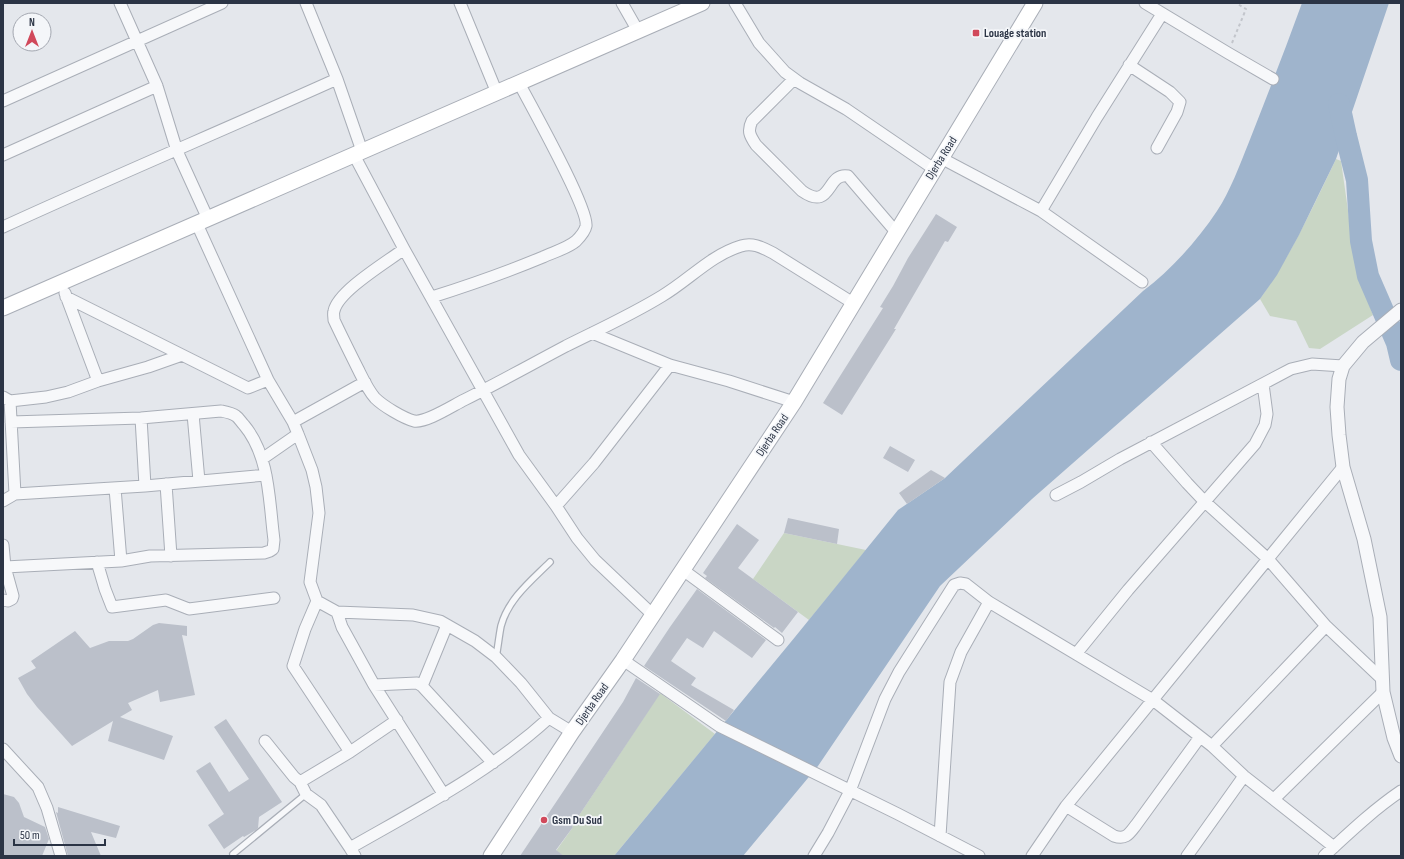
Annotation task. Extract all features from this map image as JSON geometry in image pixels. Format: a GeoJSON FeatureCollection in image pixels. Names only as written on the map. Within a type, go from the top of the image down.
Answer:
{"type":"FeatureCollection","features":[{"type":"Feature","properties":{"kind":"main road"},"geometry":{"type":"LineString","coordinates":[[3,308],[702,3]]}},
{"type":"Feature","properties":{"kind":"main road","name":"Djerba Road"},"geometry":{"type":"LineString","coordinates":[[491,856],[572,732],[623,660],[794,402],[1035,3]]}},
{"type":"Feature","properties":{"kind":"street"},"geometry":{"type":"LineString","coordinates":[[120,3],[157,86],[177,151],[202,221],[268,380],[293,422],[312,470],[319,503],[317,534],[310,582],[317,601],[336,612],[413,615],[440,621],[475,641],[496,657],[521,683],[549,718],[572,732]]}},
{"type":"Feature","properties":{"kind":"street"},"geometry":{"type":"LineString","coordinates":[[3,101],[136,40],[222,3]]}},
{"type":"Feature","properties":{"kind":"street"},"geometry":{"type":"LineString","coordinates":[[306,3],[337,79],[358,153],[404,249],[519,455],[577,538],[595,560],[653,615]]}},
{"type":"Feature","properties":{"kind":"street"},"geometry":{"type":"LineString","coordinates":[[460,3],[496,93]]}},
{"type":"Feature","properties":{"kind":"street"},"geometry":{"type":"LineString","coordinates":[[622,3],[638,31]]}},
{"type":"Feature","properties":{"kind":"street"},"geometry":{"type":"LineString","coordinates":[[734,3],[759,43],[781,68],[794,79],[937,164],[1041,211],[1142,282]]}},
{"type":"Feature","properties":{"kind":"street"},"geometry":{"type":"LineString","coordinates":[[1145,3],[1273,79]]}},
{"type":"Feature","properties":{"kind":"street"},"geometry":{"type":"LineString","coordinates":[[1041,211],[1129,65],[1162,14]]}},
{"type":"Feature","properties":{"kind":"street"},"geometry":{"type":"LineString","coordinates":[[1129,65],[1170,92],[1180,102],[1177,112],[1156,148]]}},
{"type":"Feature","properties":{"kind":"street"},"geometry":{"type":"LineString","coordinates":[[3,227],[337,79]]}},
{"type":"Feature","properties":{"kind":"street"},"geometry":{"type":"LineString","coordinates":[[794,79],[752,121],[749,127],[750,136],[756,145],[802,192],[809,196],[819,198],[825,194],[836,179],[844,175],[848,176],[896,232]]}},
{"type":"Feature","properties":{"kind":"street"},"geometry":{"type":"LineString","coordinates":[[432,297],[525,265],[576,241],[584,232],[586,225],[584,215],[568,178],[519,83]]}},
{"type":"Feature","properties":{"kind":"street"},"geometry":{"type":"LineString","coordinates":[[3,155],[157,86]]}},
{"type":"Feature","properties":{"kind":"street"},"geometry":{"type":"LineString","coordinates":[[404,249],[347,291],[338,301],[334,311],[334,320],[365,382],[375,397],[383,404],[415,421],[433,416],[592,333],[631,315],[664,295],[701,267],[730,250],[743,245],[751,244],[773,252],[854,303]]}},
{"type":"Feature","properties":{"kind":"street"},"geometry":{"type":"LineString","coordinates":[[60,283],[98,381]]}},
{"type":"Feature","properties":{"kind":"street"},"geometry":{"type":"LineString","coordinates":[[66,297],[248,388],[268,380]]}},
{"type":"Feature","properties":{"kind":"street"},"geometry":{"type":"LineString","coordinates":[[1401,310],[1363,342],[1343,366],[1339,379],[1337,407],[1343,467],[1364,539],[1380,617],[1382,686],[1394,738],[1401,756]]}},
{"type":"Feature","properties":{"kind":"street"},"geometry":{"type":"LineString","coordinates":[[592,333],[670,365],[729,381],[794,402]]}},
{"type":"Feature","properties":{"kind":"street"},"geometry":{"type":"LineString","coordinates":[[15,494],[11,422],[6,399],[46,397],[68,392],[98,381],[148,367],[182,355]]}},
{"type":"Feature","properties":{"kind":"street"},"geometry":{"type":"LineString","coordinates":[[1056,495],[1151,442],[1263,384],[1281,373],[1301,366],[1322,364],[1343,366]]}},
{"type":"Feature","properties":{"kind":"street"},"geometry":{"type":"LineString","coordinates":[[556,506],[594,463],[670,365]]}},
{"type":"Feature","properties":{"kind":"street"},"geometry":{"type":"LineString","coordinates":[[293,422],[365,382]]}},
{"type":"Feature","properties":{"kind":"street"},"geometry":{"type":"LineString","coordinates":[[1076,654],[1128,590],[1255,444],[1265,425],[1267,414],[1263,384]]}},
{"type":"Feature","properties":{"kind":"street"},"geometry":{"type":"LineString","coordinates":[[5,568],[121,561],[150,556],[264,553],[273,548],[274,540],[266,475],[262,459],[252,434],[236,416],[228,412],[141,418],[11,422]]}},
{"type":"Feature","properties":{"kind":"street"},"geometry":{"type":"LineString","coordinates":[[194,414],[199,481]]}},
{"type":"Feature","properties":{"kind":"street"},"geometry":{"type":"LineString","coordinates":[[141,418],[145,486]]}},
{"type":"Feature","properties":{"kind":"street"},"geometry":{"type":"LineString","coordinates":[[262,459],[298,434]]}},
{"type":"Feature","properties":{"kind":"street"},"geometry":{"type":"LineString","coordinates":[[1151,442],[1169,464],[1204,501],[1268,559],[1326,626],[1382,686]]}},
{"type":"Feature","properties":{"kind":"street"},"geometry":{"type":"LineString","coordinates":[[1032,856],[1066,806],[1343,467]]}},
{"type":"Feature","properties":{"kind":"street"},"geometry":{"type":"LineString","coordinates":[[3,501],[15,494],[145,486],[266,475]]}},
{"type":"Feature","properties":{"kind":"street"},"geometry":{"type":"LineString","coordinates":[[166,484],[172,556]]}},
{"type":"Feature","properties":{"kind":"street"},"geometry":{"type":"LineString","coordinates":[[115,488],[121,561]]}},
{"type":"Feature","properties":{"kind":"street"},"geometry":{"type":"LineString","coordinates":[[3,545],[5,568],[13,596],[12,599],[8,601],[3,600]]}},
{"type":"Feature","properties":{"kind":"street"},"geometry":{"type":"LineString","coordinates":[[97,562],[112,607],[166,600],[189,609],[274,598]]}},
{"type":"Feature","properties":{"kind":"street"},"geometry":{"type":"LineString","coordinates":[[682,570],[778,640]]}},
{"type":"Feature","properties":{"kind":"street"},"geometry":{"type":"LineString","coordinates":[[814,856],[850,791],[885,699],[899,672],[954,585],[960,583],[966,584],[989,602],[1153,700],[1212,746],[1244,776],[1334,847]]}},
{"type":"Feature","properties":{"kind":"street"},"geometry":{"type":"LineString","coordinates":[[317,601],[305,628],[293,666],[350,752]]}},
{"type":"Feature","properties":{"kind":"street"},"geometry":{"type":"LineString","coordinates":[[940,836],[950,682],[961,652],[989,602]]}},
{"type":"Feature","properties":{"kind":"street"},"geometry":{"type":"LineString","coordinates":[[336,612],[342,627],[374,685],[444,794]]}},
{"type":"Feature","properties":{"kind":"street"},"geometry":{"type":"LineString","coordinates":[[422,686],[447,625]]}},
{"type":"Feature","properties":{"kind":"street"},"geometry":{"type":"LineString","coordinates":[[1212,746],[1326,626]]}},
{"type":"Feature","properties":{"kind":"street"},"geometry":{"type":"LineString","coordinates":[[623,660],[719,726],[898,814],[979,856]]}},
{"type":"Feature","properties":{"kind":"street"},"geometry":{"type":"LineString","coordinates":[[374,685],[411,682],[422,686],[494,763]]}},
{"type":"Feature","properties":{"kind":"street"},"geometry":{"type":"LineString","coordinates":[[1274,799],[1382,686]]}},
{"type":"Feature","properties":{"kind":"street"},"geometry":{"type":"LineString","coordinates":[[265,740],[294,777],[300,782],[306,794],[321,805],[352,852],[494,763],[528,737],[549,718]]}},
{"type":"Feature","properties":{"kind":"street"},"geometry":{"type":"LineString","coordinates":[[300,782],[350,752],[397,720]]}},
{"type":"Feature","properties":{"kind":"street"},"geometry":{"type":"LineString","coordinates":[[1066,806],[1114,836],[1124,838],[1136,825],[1200,737]]}},
{"type":"Feature","properties":{"kind":"street"},"geometry":{"type":"LineString","coordinates":[[3,749],[38,788],[47,808],[61,856]]}},
{"type":"Feature","properties":{"kind":"street"},"geometry":{"type":"LineString","coordinates":[[1188,856],[1244,776]]}},
{"type":"Feature","properties":{"kind":"street"},"geometry":{"type":"LineString","coordinates":[[1324,856],[1365,819],[1401,791]]}},
{"type":"Feature","properties":{"kind":"lane"},"geometry":{"type":"LineString","coordinates":[[496,657],[501,625],[509,608],[521,591],[550,562]]}},
{"type":"Feature","properties":{"kind":"lane"},"geometry":{"type":"LineString","coordinates":[[233,854],[306,794]]}},
{"type":"Feature","properties":{"kind":"path"},"geometry":{"type":"LineString","coordinates":[[1228,53],[1246,9],[1236,3]]}},
{"type":"Feature","properties":{"kind":"green space"},"geometry":{"type":"Polygon","coordinates":[[[1336,159],[1341,161],[1359,277],[1373,315],[1320,349],[1309,348],[1296,321],[1270,316],[1260,299],[1292,248],[1336,159]]]}},
{"type":"Feature","properties":{"kind":"green space"},"geometry":{"type":"Polygon","coordinates":[[[784,533],[866,550],[809,620],[753,579],[784,533]]]}},
{"type":"Feature","properties":{"kind":"green space"},"geometry":{"type":"Polygon","coordinates":[[[660,693],[715,734],[614,856],[564,856],[556,851],[660,693]]]}},
{"type":"Feature","properties":{"kind":"water"},"geometry":{"type":"Polygon","coordinates":[[[1302,3],[1389,3],[1336,159],[1299,235],[1277,275],[1260,299],[1032,499],[940,586],[818,766],[743,856],[614,856],[898,510],[945,478],[1143,291],[1164,274],[1201,233],[1222,203],[1234,178],[1302,3]]]}},
{"type":"Feature","properties":{"kind":"building"},"geometry":{"type":"Polygon","coordinates":[[[936,214],[957,227],[948,242],[945,241],[894,329],[896,329],[842,415],[823,403],[883,308],[880,307],[908,258],[936,214]]]}},
{"type":"Feature","properties":{"kind":"building"},"geometry":{"type":"Polygon","coordinates":[[[890,446],[915,460],[908,472],[883,458],[890,446]]]}},
{"type":"Feature","properties":{"kind":"building"},"geometry":{"type":"Polygon","coordinates":[[[931,470],[945,478],[907,504],[899,493],[931,470]]]}},
{"type":"Feature","properties":{"kind":"building"},"geometry":{"type":"Polygon","coordinates":[[[788,518],[839,529],[837,544],[784,533],[788,518]]]}},
{"type":"Feature","properties":{"kind":"building"},"geometry":{"type":"Polygon","coordinates":[[[737,524],[759,540],[738,568],[798,612],[782,633],[705,578],[707,576],[703,573],[737,524]]]}},
{"type":"Feature","properties":{"kind":"building"},"geometry":{"type":"Polygon","coordinates":[[[697,589],[766,640],[752,658],[714,631],[703,648],[687,638],[671,661],[696,678],[691,685],[734,710],[726,721],[644,666],[697,589]]]}},
{"type":"Feature","properties":{"kind":"building"},"geometry":{"type":"Polygon","coordinates":[[[159,623],[187,626],[187,636],[182,635],[195,695],[160,702],[158,690],[128,703],[132,710],[120,717],[173,736],[164,760],[108,741],[113,721],[72,746],[37,707],[27,694],[18,678],[36,668],[31,661],[75,631],[90,648],[109,641],[128,641],[153,625],[159,623]]]}},
{"type":"Feature","properties":{"kind":"building"},"geometry":{"type":"Polygon","coordinates":[[[636,678],[660,694],[572,826],[573,827],[556,850],[564,856],[520,856],[623,702],[636,678]]]}},
{"type":"Feature","properties":{"kind":"building"},"geometry":{"type":"Polygon","coordinates":[[[226,719],[282,802],[259,817],[258,828],[256,830],[244,837],[243,836],[224,849],[208,825],[224,814],[196,771],[210,762],[229,792],[249,779],[214,727],[226,719]]]}},
{"type":"Feature","properties":{"kind":"building"},"geometry":{"type":"Polygon","coordinates":[[[3,794],[14,797],[19,803],[24,817],[45,827],[49,839],[42,856],[3,856],[3,794]]]}},
{"type":"Feature","properties":{"kind":"building"},"geometry":{"type":"Polygon","coordinates":[[[58,807],[120,826],[116,838],[91,832],[101,856],[68,856],[56,812],[58,813],[58,807]]]}},
{"type":"Feature","properties":{"kind":"waterway"},"geometry":{"type":"LineString","coordinates":[[1339,104],[1357,180],[1361,241],[1368,276],[1397,343],[1401,360]]}},
{"type":"Feature","properties":{"kind":"place","name":"Louage station"},"geometry":{"type":"Point","coordinates":[976,33]}},
{"type":"Feature","properties":{"kind":"place","name":"Gsm Du Sud"},"geometry":{"type":"Point","coordinates":[544,820]}}]}
